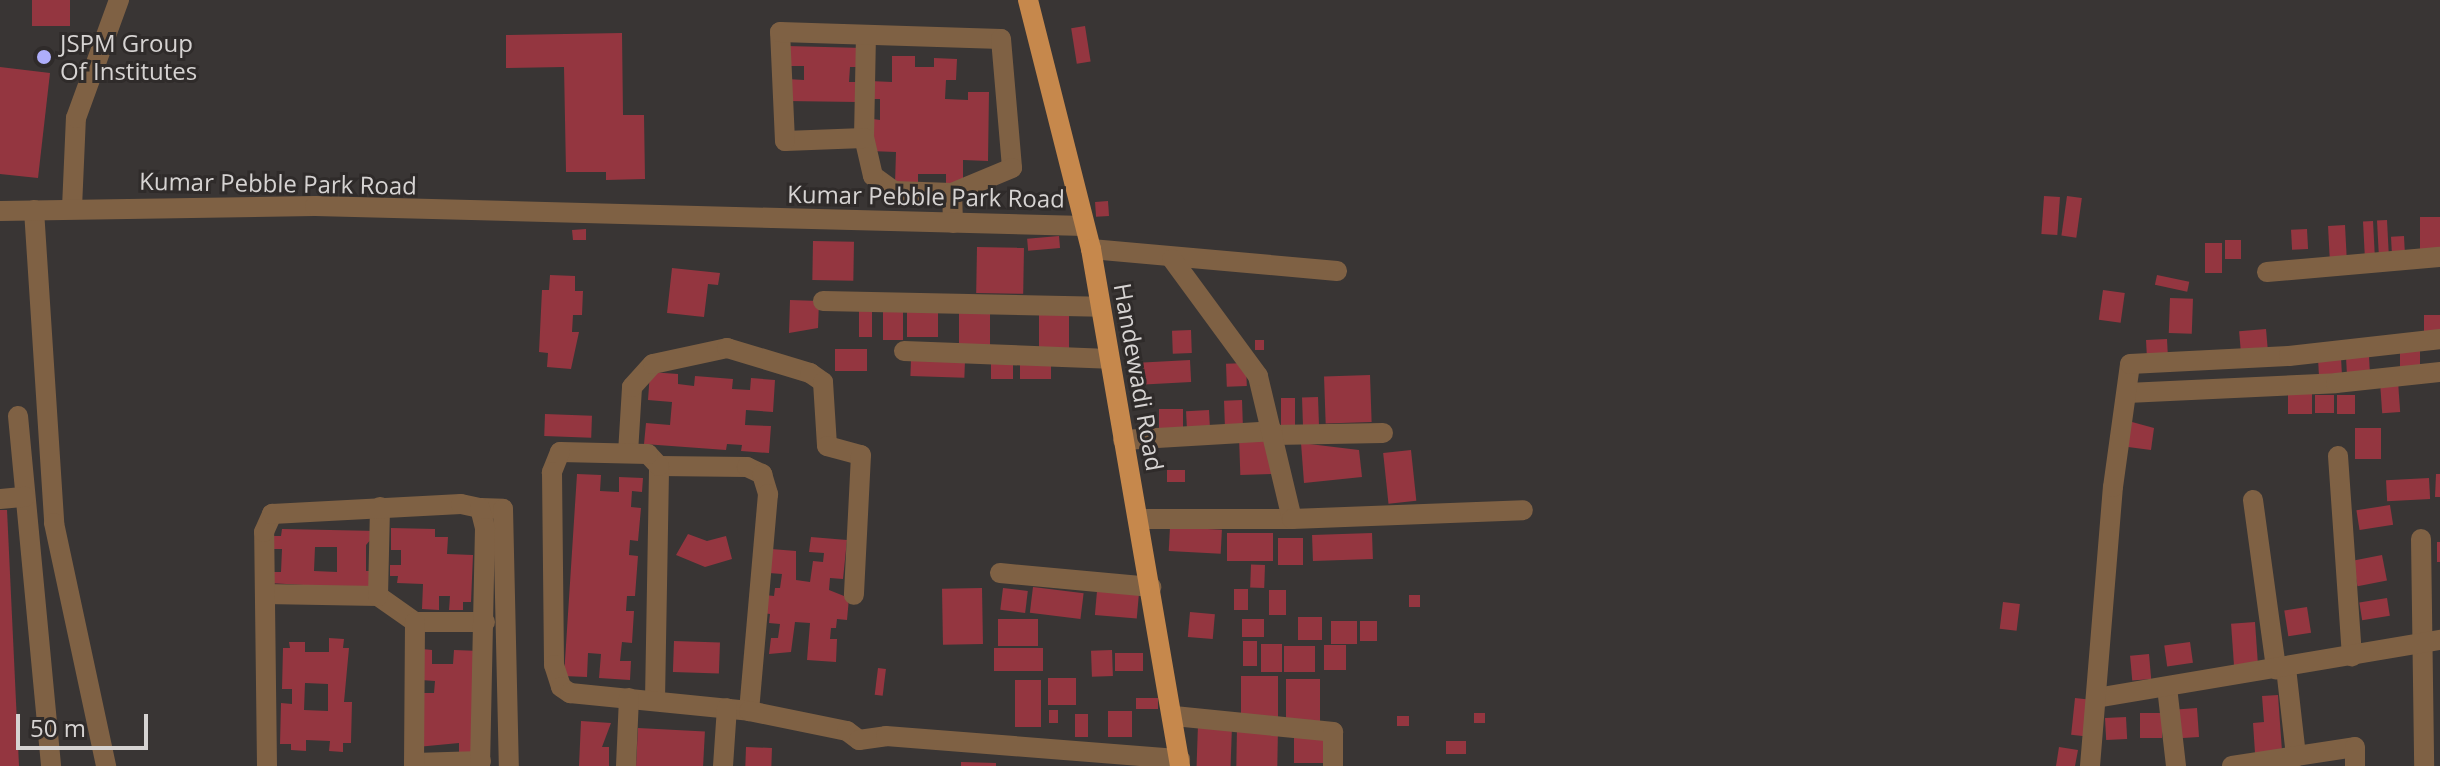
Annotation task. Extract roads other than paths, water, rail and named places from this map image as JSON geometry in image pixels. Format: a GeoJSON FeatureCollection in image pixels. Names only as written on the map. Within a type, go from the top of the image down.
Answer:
{"type":"FeatureCollection","features":[{"type":"Feature","properties":{"kind":"main road","name":"Handewadi Road"},"geometry":{"type":"LineString","coordinates":[[1028,0],[1091,249],[1180,763]]}},
{"type":"Feature","properties":{"kind":"street"},"geometry":{"type":"LineString","coordinates":[[72,208],[76,118],[119,0]]}},
{"type":"Feature","properties":{"kind":"street"},"geometry":{"type":"LineString","coordinates":[[864,138],[785,141],[780,32],[1001,39],[1012,168],[952,193],[894,191],[873,176],[864,138],[866,35]]}},
{"type":"Feature","properties":{"kind":"street"},"geometry":{"type":"LineString","coordinates":[[952,193],[953,223]]}},
{"type":"Feature","properties":{"kind":"street","name":"Kumar Pebble Park Road"},"geometry":{"type":"LineString","coordinates":[[0,211],[315,206],[1085,226]]}},
{"type":"Feature","properties":{"kind":"street"},"geometry":{"type":"LineString","coordinates":[[34,210],[46,426],[68,604],[106,766]]}},
{"type":"Feature","properties":{"kind":"street"},"geometry":{"type":"LineString","coordinates":[[1091,249],[1172,259],[1337,271]]}},
{"type":"Feature","properties":{"kind":"street"},"geometry":{"type":"LineString","coordinates":[[2267,272],[2440,257]]}},
{"type":"Feature","properties":{"kind":"street"},"geometry":{"type":"LineString","coordinates":[[1172,259],[1258,376],[1292,519]]}},
{"type":"Feature","properties":{"kind":"street"},"geometry":{"type":"LineString","coordinates":[[823,301],[1100,307]]}},
{"type":"Feature","properties":{"kind":"street"},"geometry":{"type":"LineString","coordinates":[[2090,766],[2113,487],[2130,364],[2289,356],[2440,339]]}},
{"type":"Feature","properties":{"kind":"street"},"geometry":{"type":"LineString","coordinates":[[628,453],[632,387],[653,364],[727,348],[810,373],[823,382],[827,446],[861,455],[854,595]]}},
{"type":"Feature","properties":{"kind":"street"},"geometry":{"type":"LineString","coordinates":[[904,351],[1109,359]]}},
{"type":"Feature","properties":{"kind":"street"},"geometry":{"type":"LineString","coordinates":[[2127,393],[2336,383],[2440,372]]}},
{"type":"Feature","properties":{"kind":"street"},"geometry":{"type":"LineString","coordinates":[[9,416],[34,426],[46,426]]}},
{"type":"Feature","properties":{"kind":"street"},"geometry":{"type":"LineString","coordinates":[[9,416],[25,497],[51,766]]}},
{"type":"Feature","properties":{"kind":"street"},"geometry":{"type":"LineString","coordinates":[[1123,440],[1273,433],[1383,433]]}},
{"type":"Feature","properties":{"kind":"street"},"geometry":{"type":"LineString","coordinates":[[655,700],[659,466],[648,454],[560,452],[554,457],[552,487],[556,678],[570,693],[749,711],[847,731],[859,740],[886,736],[1180,763]]}},
{"type":"Feature","properties":{"kind":"street"},"geometry":{"type":"LineString","coordinates":[[2338,456],[2352,657]]}},
{"type":"Feature","properties":{"kind":"street"},"geometry":{"type":"LineString","coordinates":[[659,466],[747,467],[762,474],[768,494],[749,711]]}},
{"type":"Feature","properties":{"kind":"street"},"geometry":{"type":"LineString","coordinates":[[0,499],[25,497]]}},
{"type":"Feature","properties":{"kind":"street"},"geometry":{"type":"LineString","coordinates":[[2253,500],[2296,756]]}},
{"type":"Feature","properties":{"kind":"street"},"geometry":{"type":"LineString","coordinates":[[267,766],[264,532],[272,514],[461,504],[503,509],[509,766]]}},
{"type":"Feature","properties":{"kind":"street"},"geometry":{"type":"LineString","coordinates":[[378,596],[380,507]]}},
{"type":"Feature","properties":{"kind":"street"},"geometry":{"type":"LineString","coordinates":[[415,622],[414,764],[480,764],[485,528],[480,508]]}},
{"type":"Feature","properties":{"kind":"street"},"geometry":{"type":"LineString","coordinates":[[1138,519],[1292,519],[1523,510]]}},
{"type":"Feature","properties":{"kind":"street"},"geometry":{"type":"LineString","coordinates":[[2421,539],[2431,641],[2424,766]]}},
{"type":"Feature","properties":{"kind":"street"},"geometry":{"type":"LineString","coordinates":[[1000,573],[1151,587]]}},
{"type":"Feature","properties":{"kind":"street"},"geometry":{"type":"LineString","coordinates":[[265,594],[378,596],[415,622],[485,622]]}},
{"type":"Feature","properties":{"kind":"street"},"geometry":{"type":"LineString","coordinates":[[2096,698],[2352,657],[2431,641]]}},
{"type":"Feature","properties":{"kind":"street"},"geometry":{"type":"LineString","coordinates":[[2167,687],[2176,766]]}},
{"type":"Feature","properties":{"kind":"street"},"geometry":{"type":"LineString","coordinates":[[626,766],[629,698]]}},
{"type":"Feature","properties":{"kind":"street"},"geometry":{"type":"LineString","coordinates":[[723,766],[727,708]]}},
{"type":"Feature","properties":{"kind":"street"},"geometry":{"type":"LineString","coordinates":[[1174,716],[1333,732],[1333,766]]}},
{"type":"Feature","properties":{"kind":"street"},"geometry":{"type":"LineString","coordinates":[[2232,766],[2355,747],[2355,766]]}},
{"type":"Feature","properties":{"kind":"place","name":"JSPM Group Of Institutes"},"geometry":{"type":"Point","coordinates":[44,57]}}]}
